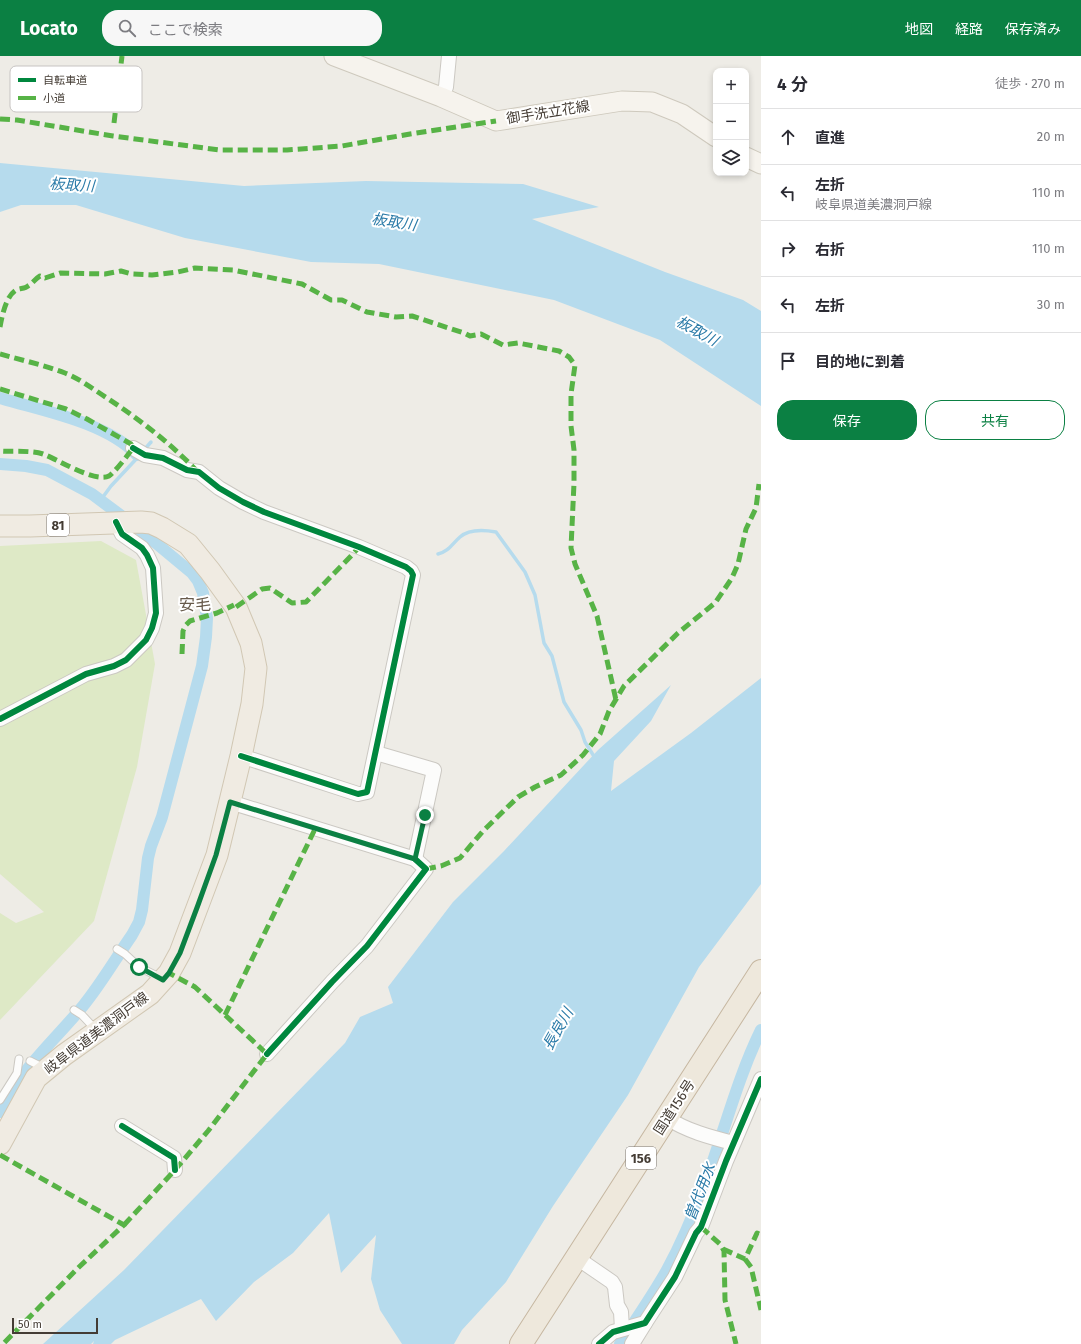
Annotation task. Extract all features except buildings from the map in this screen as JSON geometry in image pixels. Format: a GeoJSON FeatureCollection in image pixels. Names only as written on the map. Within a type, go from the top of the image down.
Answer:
{"type":"FeatureCollection","features":[{"type":"Feature","properties":{"kind":"highway","name":"国道156号"},"geometry":{"type":"LineString","coordinates":[[521,1344],[761,971]]}},
{"type":"Feature","properties":{"kind":"main road","name":"御手洗立花線"},"geometry":{"type":"LineString","coordinates":[[334,56],[496,121],[622,101],[652,102],[682,114],[713,135]]}},
{"type":"Feature","properties":{"kind":"main road"},"geometry":{"type":"LineString","coordinates":[[749,158],[761,164]]}},
{"type":"Feature","properties":{"kind":"main road","name":"岐阜県道美濃洞戸線"},"geometry":{"type":"LineString","coordinates":[[0,526],[126,522],[151,523],[162,528],[188,544],[236,607],[251,643],[256,668],[252,704],[241,756],[216,855],[180,953],[169,973],[150,994],[64,1055],[37,1066],[36,1078],[2,1138]]}},
{"type":"Feature","properties":{"kind":"street"},"geometry":{"type":"LineString","coordinates":[[440,98],[446,87],[449,56]]}},
{"type":"Feature","properties":{"kind":"street"},"geometry":{"type":"LineString","coordinates":[[133,448],[145,455],[163,458],[187,470],[199,472],[219,488],[264,512],[358,547],[406,567],[411,571],[412,580],[367,792],[358,794],[241,756]]}},
{"type":"Feature","properties":{"kind":"street"},"geometry":{"type":"LineString","coordinates":[[0,719],[86,674],[114,666],[126,660],[146,640],[152,628],[156,613],[152,568],[142,548],[122,534],[126,522]]}},
{"type":"Feature","properties":{"kind":"street"},"geometry":{"type":"LineString","coordinates":[[376,753],[434,770],[415,859]]}},
{"type":"Feature","properties":{"kind":"street"},"geometry":{"type":"LineString","coordinates":[[230,802],[415,859],[426,869],[367,946],[332,982],[267,1054]]}},
{"type":"Feature","properties":{"kind":"street"},"geometry":{"type":"LineString","coordinates":[[599,1344],[613,1332],[633,1326],[675,1277],[696,1233],[701,1227],[725,1141],[761,1078]]}},
{"type":"Feature","properties":{"kind":"street"},"geometry":{"type":"LineString","coordinates":[[667,1118],[677,1125],[725,1141]]}},
{"type":"Feature","properties":{"kind":"street"},"geometry":{"type":"LineString","coordinates":[[122,1126],[174,1158],[175,1170]]}},
{"type":"Feature","properties":{"kind":"street"},"geometry":{"type":"LineString","coordinates":[[577,1258],[612,1282],[621,1312],[633,1326],[632,1344]]}},
{"type":"Feature","properties":{"kind":"lane"},"geometry":{"type":"LineString","coordinates":[[117,948],[139,967],[163,980]]}},
{"type":"Feature","properties":{"kind":"lane"},"geometry":{"type":"LineString","coordinates":[[74,1010],[82,1015],[97,1031]]}},
{"type":"Feature","properties":{"kind":"lane"},"geometry":{"type":"LineString","coordinates":[[0,1100],[17,1073],[19,1059]]}},
{"type":"Feature","properties":{"kind":"green space"},"geometry":{"type":"Polygon","coordinates":[[[101,541],[136,560],[155,664],[137,767],[94,921],[0,1020],[0,913],[16,923],[44,912],[0,874],[0,546],[101,541]]]}},
{"type":"Feature","properties":{"kind":"water","name":"板取川"},"geometry":{"type":"Polygon","coordinates":[[[0,163],[244,186],[366,181],[523,184],[599,207],[532,219],[665,272],[743,300],[761,311],[761,406],[660,340],[554,300],[379,264],[311,262],[185,238],[76,205],[21,205],[0,212],[0,163]]]}},
{"type":"Feature","properties":{"kind":"water","name":"長良川"},"geometry":{"type":"Polygon","coordinates":[[[761,678],[761,884],[699,967],[628,1095],[553,1206],[506,1282],[462,1330],[454,1344],[402,1344],[380,1310],[371,1279],[376,1235],[341,1273],[329,1213],[293,1253],[254,1282],[216,1321],[201,1299],[115,1340],[111,1344],[93,1344],[94,1341],[91,1344],[43,1344],[124,1270],[345,1043],[360,1017],[393,1003],[388,987],[453,902],[504,851],[598,750],[671,685],[651,721],[614,761],[611,791],[691,733],[761,678]]]}},
{"type":"Feature","properties":{"kind":"waterway"},"geometry":{"type":"LineString","coordinates":[[0,398],[54,413],[91,426],[109,434],[137,455]]}},
{"type":"Feature","properties":{"kind":"waterway"},"geometry":{"type":"LineString","coordinates":[[144,450],[151,442]]}},
{"type":"Feature","properties":{"kind":"waterway"},"geometry":{"type":"LineString","coordinates":[[100,501],[111,486],[139,456]]}},
{"type":"Feature","properties":{"kind":"waterway"},"geometry":{"type":"LineString","coordinates":[[0,464],[26,466],[47,470],[92,494],[139,529],[192,573],[198,581],[203,593],[207,618],[202,666],[162,817],[148,858],[142,910],[139,922],[96,989],[72,1019],[27,1069],[8,1097],[0,1112]]}},
{"type":"Feature","properties":{"kind":"waterway"},"geometry":{"type":"LineString","coordinates":[[438,554],[447,550],[464,534],[472,531],[496,532],[525,572],[535,595],[544,643],[552,656],[564,702],[581,730],[585,742],[595,758]]}},
{"type":"Feature","properties":{"kind":"waterway","name":"曽代用水"},"geometry":{"type":"LineString","coordinates":[[620,1344],[662,1279],[686,1230],[710,1169],[744,1069],[761,1030]]}},
{"type":"Feature","properties":{"kind":"marked path"},"geometry":{"type":"LineString","coordinates":[[121,66],[122,56]]}},
{"type":"Feature","properties":{"kind":"marked path"},"geometry":{"type":"LineString","coordinates":[[114,123],[115,112]]}},
{"type":"Feature","properties":{"kind":"marked path"},"geometry":{"type":"LineString","coordinates":[[0,119],[17,120],[113,136],[220,150],[287,150],[342,146],[496,121]]}},
{"type":"Feature","properties":{"kind":"marked path"},"geometry":{"type":"LineString","coordinates":[[0,327],[5,307],[13,293],[16,290],[27,287],[40,276],[45,278],[60,273],[105,274],[121,271],[132,274],[152,275],[178,272],[195,268],[233,270],[302,284],[331,300],[342,300],[367,312],[396,317],[412,316],[470,336],[481,334],[503,345],[518,343],[559,351],[569,357],[575,365],[571,394],[571,426],[574,450],[571,548],[575,564],[597,616],[616,700]]}},
{"type":"Feature","properties":{"kind":"marked path"},"geometry":{"type":"LineString","coordinates":[[0,354],[71,375],[119,406],[142,423],[165,441],[197,471]]}},
{"type":"Feature","properties":{"kind":"marked path"},"geometry":{"type":"LineString","coordinates":[[0,389],[66,409],[131,444],[133,448],[112,474],[103,477],[76,470],[43,454],[0,451]]}},
{"type":"Feature","properties":{"kind":"marked path"},"geometry":{"type":"LineString","coordinates":[[426,869],[441,866],[460,858],[483,831],[518,797],[561,775],[583,755],[600,734],[609,711],[624,686],[678,633],[715,603],[732,578],[738,564],[746,529],[756,508],[759,484]]}},
{"type":"Feature","properties":{"kind":"marked path"},"geometry":{"type":"LineString","coordinates":[[236,607],[262,589],[270,588],[292,603],[306,602],[359,547]]}},
{"type":"Feature","properties":{"kind":"marked path"},"geometry":{"type":"LineString","coordinates":[[182,654],[183,631],[190,621],[217,613],[234,605]]}},
{"type":"Feature","properties":{"kind":"marked path"},"geometry":{"type":"LineString","coordinates":[[225,1015],[315,829]]}},
{"type":"Feature","properties":{"kind":"marked path"},"geometry":{"type":"LineString","coordinates":[[124,1225],[175,1170],[208,1131],[267,1054],[195,987],[169,973]]}},
{"type":"Feature","properties":{"kind":"marked path"},"geometry":{"type":"LineString","coordinates":[[0,1155],[124,1225],[78,1268],[3,1344]]}},
{"type":"Feature","properties":{"kind":"marked path"},"geometry":{"type":"LineString","coordinates":[[701,1227],[721,1245],[724,1251],[725,1300],[736,1344]]}},
{"type":"Feature","properties":{"kind":"marked path"},"geometry":{"type":"LineString","coordinates":[[723,1249],[745,1259],[757,1233],[761,1235]]}},
{"type":"Feature","properties":{"kind":"marked path"},"geometry":{"type":"LineString","coordinates":[[745,1259],[751,1267],[761,1310]]}},
{"type":"Feature","properties":{"kind":"cycle path"},"geometry":{"type":"LineString","coordinates":[[133,448],[145,455],[163,458],[187,470],[199,472],[219,488],[243,502],[264,512],[359,547],[406,567],[413,575],[367,792],[358,794],[241,756]]}},
{"type":"Feature","properties":{"kind":"cycle path"},"geometry":{"type":"LineString","coordinates":[[0,719],[86,674],[114,666],[126,660],[146,640],[152,628],[156,613],[153,568],[142,548],[122,534],[116,522]]}},
{"type":"Feature","properties":{"kind":"cycle path"},"geometry":{"type":"LineString","coordinates":[[267,1054],[332,982],[367,946],[426,869],[415,859]]}},
{"type":"Feature","properties":{"kind":"cycle path"},"geometry":{"type":"LineString","coordinates":[[599,1344],[613,1332],[645,1323],[675,1277],[696,1233],[701,1227],[726,1161],[761,1079]]}},
{"type":"Feature","properties":{"kind":"cycle path"},"geometry":{"type":"LineString","coordinates":[[122,1126],[174,1158],[175,1170]]}},
{"type":"Feature","properties":{"kind":"district","name":"安毛"},"geometry":{"type":"Point","coordinates":[195,604]}},
{"type":"Feature","properties":{"kind":"route"},"geometry":{"type":"LineString","coordinates":[[139,967],[163,980],[169,973],[180,953],[203,893],[216,855],[230,802],[415,859],[425,815]]}}]}
